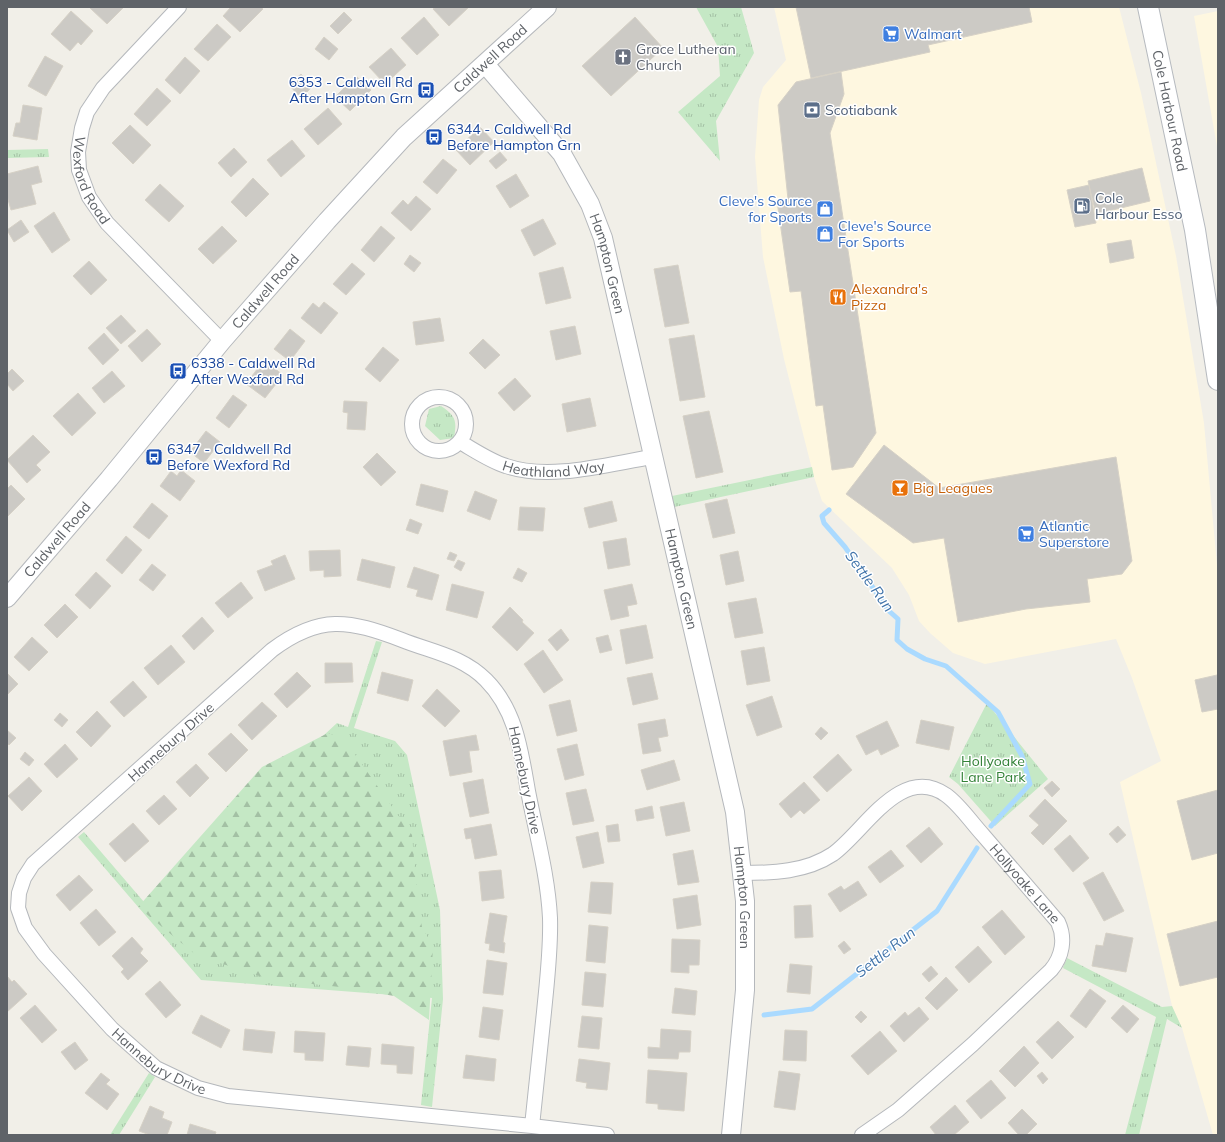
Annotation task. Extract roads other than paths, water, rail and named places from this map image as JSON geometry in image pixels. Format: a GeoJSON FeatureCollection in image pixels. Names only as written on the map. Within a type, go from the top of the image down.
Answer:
{"type":"FeatureCollection","features":[{"type":"Feature","properties":{"kind":"main road","name":"Cole Harbour Road"},"geometry":{"type":"LineString","coordinates":[[1148,7],[1195,230],[1218,380]]}},
{"type":"Feature","properties":{"kind":"street","name":"Wexford Road"},"geometry":{"type":"LineString","coordinates":[[179,7],[103,88],[87,112],[82,128],[78,152],[79,170],[89,197],[107,223],[222,341]]}},
{"type":"Feature","properties":{"kind":"street","name":"Caldwell Road"},"geometry":{"type":"LineString","coordinates":[[7,598],[109,479],[222,341],[327,221],[404,137],[547,7]]}},
{"type":"Feature","properties":{"kind":"street","name":"Hampton Green"},"geometry":{"type":"LineString","coordinates":[[485,64],[562,154],[581,186],[595,214],[603,238],[734,812],[742,874],[745,921],[745,990],[731,1135]]}},
{"type":"Feature","properties":{"kind":"street","name":"Heathland Way"},"geometry":{"type":"LineString","coordinates":[[460,442],[505,466],[523,471],[568,471],[652,457]]}},
{"type":"Feature","properties":{"kind":"street","name":"Hannebury Drive"},"geometry":{"type":"LineString","coordinates":[[532,1126],[548,968],[549,901],[512,718],[499,695],[486,680],[471,667],[458,659],[355,625],[339,623],[322,624],[312,626],[296,634],[272,650],[33,864],[24,878],[19,893],[18,908],[25,928],[44,954],[112,1029],[156,1068],[173,1078],[198,1088],[228,1096],[532,1126],[607,1135]]}},
{"type":"Feature","properties":{"kind":"street","name":"Hollyoake Lane"},"geometry":{"type":"LineString","coordinates":[[742,874],[785,871],[818,861],[833,854],[894,795],[910,788],[926,787],[942,792],[954,802],[1008,861],[1058,922],[1062,933],[1062,947],[1059,958],[1051,970],[973,1044],[898,1110],[862,1135]]}},
{"type":"Feature","properties":{"kind":"waterway","name":"Settle Run"},"geometry":{"type":"LineString","coordinates":[[829,510],[822,516],[824,523],[845,547],[889,611],[898,619],[897,640],[907,649],[925,659],[946,666],[998,712],[1022,756],[1030,784],[991,826]]}},
{"type":"Feature","properties":{"kind":"waterway","name":"Settle Run"},"geometry":{"type":"LineString","coordinates":[[764,1015],[812,1009],[937,911],[977,848]]}},
{"type":"Feature","properties":{"kind":"place","name":"Walmart"},"geometry":{"type":"Point","coordinates":[891,34]}},
{"type":"Feature","properties":{"kind":"place","name":"Grace Lutheran Church"},"geometry":{"type":"Point","coordinates":[623,57]}},
{"type":"Feature","properties":{"kind":"place","name":"6353 - Caldwell Rd After Hampton Grn"},"geometry":{"type":"Point","coordinates":[426,90]}},
{"type":"Feature","properties":{"kind":"place","name":"Scotiabank"},"geometry":{"type":"Point","coordinates":[812,110]}},
{"type":"Feature","properties":{"kind":"place","name":"6344 - Caldwell Rd Before Hampton Grn"},"geometry":{"type":"Point","coordinates":[434,137]}},
{"type":"Feature","properties":{"kind":"place","name":"Cole Harbour Esso"},"geometry":{"type":"Point","coordinates":[1082,206]}},
{"type":"Feature","properties":{"kind":"place","name":"Cleve's Source for Sports"},"geometry":{"type":"Point","coordinates":[825,209]}},
{"type":"Feature","properties":{"kind":"place","name":"Cleve's Source For Sports"},"geometry":{"type":"Point","coordinates":[825,234]}},
{"type":"Feature","properties":{"kind":"place","name":"Alexandra's Pizza"},"geometry":{"type":"Point","coordinates":[838,297]}},
{"type":"Feature","properties":{"kind":"place","name":"6338 - Caldwell Rd After Wexford Rd"},"geometry":{"type":"Point","coordinates":[178,371]}},
{"type":"Feature","properties":{"kind":"place","name":"6347 - Caldwell Rd Before Wexford Rd"},"geometry":{"type":"Point","coordinates":[154,457]}},
{"type":"Feature","properties":{"kind":"place","name":"Big Leagues"},"geometry":{"type":"Point","coordinates":[900,488]}},
{"type":"Feature","properties":{"kind":"place","name":"Atlantic Superstore"},"geometry":{"type":"Point","coordinates":[1026,534]}},
{"type":"Feature","properties":{"kind":"park label","name":"Hollyoake Lane Park"},"geometry":{"type":"Point","coordinates":[993,770]}}]}
